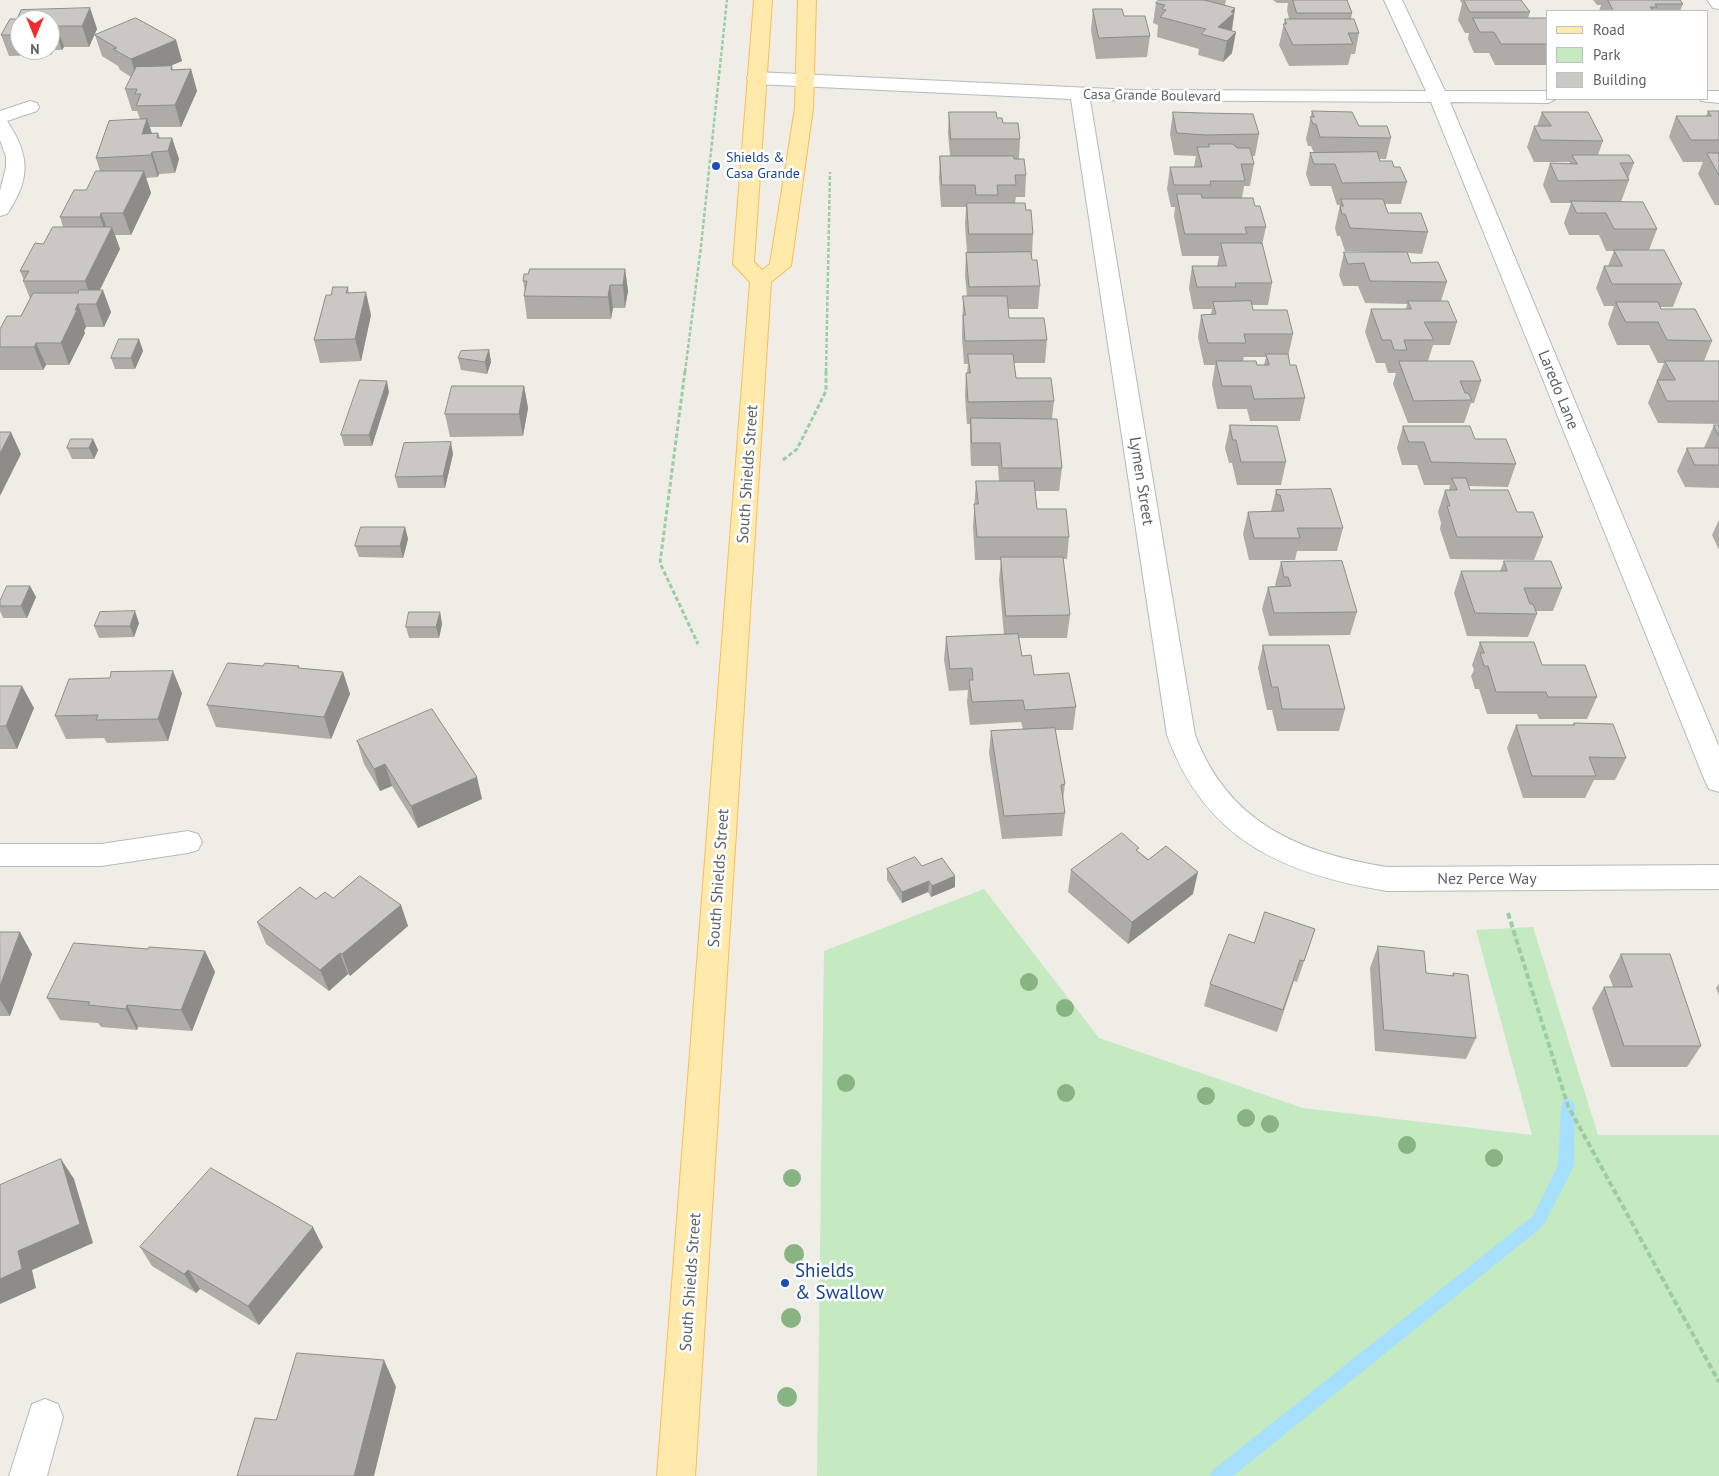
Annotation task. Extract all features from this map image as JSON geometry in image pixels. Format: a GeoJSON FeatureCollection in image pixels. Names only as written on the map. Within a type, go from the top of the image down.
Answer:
{"type":"FeatureCollection","features":[{"type":"Feature","properties":{"kind":"main road"},"geometry":{"type":"LineString","coordinates":[[763,0],[743,264],[761,280],[780,266],[804,108],[807,0]]}},
{"type":"Feature","properties":{"kind":"main road","name":"South Shields Street"},"geometry":{"type":"LineString","coordinates":[[676,1476],[748,489],[761,280]]}},
{"type":"Feature","properties":{"kind":"street","name":"Laredo Lane"},"geometry":{"type":"LineString","coordinates":[[1393,0],[1438,97],[1719,782]]}},
{"type":"Feature","properties":{"kind":"street"},"geometry":{"type":"LineString","coordinates":[[1716,0],[1719,4]]}},
{"type":"Feature","properties":{"kind":"street","name":"Casa Grande Boulevard"},"geometry":{"type":"LineString","coordinates":[[756,78],[805,79],[1080,95],[1546,97]]}},
{"type":"Feature","properties":{"kind":"street","name":"Lymen Street"},"geometry":{"type":"LineString","coordinates":[[1080,95],[1181,735],[1185,750],[1206,787],[1224,808],[1262,838]]}},
{"type":"Feature","properties":{"kind":"street"},"geometry":{"type":"LineString","coordinates":[[0,117],[30,107]]}},
{"type":"Feature","properties":{"kind":"street"},"geometry":{"type":"LineString","coordinates":[[0,125],[12,142],[17,156],[15,179],[0,210]]}},
{"type":"Feature","properties":{"kind":"street","name":"Nez Perce Way"},"geometry":{"type":"LineString","coordinates":[[1262,838],[1301,858],[1333,869],[1387,879],[1719,877]]}},
{"type":"Feature","properties":{"kind":"street"},"geometry":{"type":"LineString","coordinates":[[0,855],[101,855],[188,842]]}},
{"type":"Feature","properties":{"kind":"street"},"geometry":{"type":"LineString","coordinates":[[28,1476],[45,1417]]}},
{"type":"Feature","properties":{"kind":"path"},"geometry":{"type":"LineString","coordinates":[[727,0],[701,246],[660,562],[694,638],[733,687]]}},
{"type":"Feature","properties":{"kind":"path"},"geometry":{"type":"LineString","coordinates":[[748,489],[797,449],[826,391],[830,168]]}},
{"type":"Feature","properties":{"kind":"path"},"geometry":{"type":"LineString","coordinates":[[1497,878],[1568,1106],[1719,1382]]}},
{"type":"Feature","properties":{"kind":"green space"},"geometry":{"type":"Polygon","coordinates":[[[984,889],[1099,1038],[1303,1108],[1532,1135],[1476,930],[1533,927],[1598,1135],[1719,1135],[1719,1476],[817,1476],[824,951],[984,889]]]}},
{"type":"Feature","properties":{"kind":"building"},"geometry":{"type":"Polygon","coordinates":[[[1159,0],[1204,0],[1235,8],[1231,12],[1234,13],[1218,27],[1236,32],[1227,41],[1201,34],[1206,29],[1160,17],[1166,10],[1162,9],[1165,5],[1156,3],[1159,0]]]}},
{"type":"Feature","properties":{"kind":"building"},"geometry":{"type":"Polygon","coordinates":[[[1293,0],[1347,0],[1352,13],[1297,13],[1293,0]]]}},
{"type":"Feature","properties":{"kind":"building"},"geometry":{"type":"Polygon","coordinates":[[[1464,0],[1521,0],[1530,12],[1470,12],[1464,0]]]}},
{"type":"Feature","properties":{"kind":"building"},"geometry":{"type":"Polygon","coordinates":[[[1608,0],[1680,0],[1683,4],[1655,4],[1657,7],[1650,7],[1652,10],[1613,10],[1608,0]]]}},
{"type":"Feature","properties":{"kind":"building"},"geometry":{"type":"Polygon","coordinates":[[[90,8],[82,26],[60,26],[60,10],[21,10],[90,8]]]}},
{"type":"Feature","properties":{"kind":"building"},"geometry":{"type":"Polygon","coordinates":[[[1093,9],[1122,9],[1124,16],[1145,16],[1150,36],[1099,38],[1093,9]]]}},
{"type":"Feature","properties":{"kind":"building"},"geometry":{"type":"Polygon","coordinates":[[[136,18],[176,40],[131,59],[113,49],[117,48],[95,35],[136,18]]]}},
{"type":"Feature","properties":{"kind":"building"},"geometry":{"type":"Polygon","coordinates":[[[1473,18],[1546,18],[1546,44],[1501,44],[1494,32],[1480,32],[1473,18]]]}},
{"type":"Feature","properties":{"kind":"building"},"geometry":{"type":"Polygon","coordinates":[[[10,19],[10,35],[1,35],[10,19]]]}},
{"type":"Feature","properties":{"kind":"building"},"geometry":{"type":"Polygon","coordinates":[[[1285,19],[1354,19],[1359,33],[1348,33],[1353,44],[1293,45],[1283,24],[1286,24],[1285,19]]]}},
{"type":"Feature","properties":{"kind":"building"},"geometry":{"type":"Polygon","coordinates":[[[172,66],[171,70],[191,69],[175,105],[136,106],[141,94],[135,94],[137,89],[125,89],[136,67],[172,66]]]}},
{"type":"Feature","properties":{"kind":"building"},"geometry":{"type":"Polygon","coordinates":[[[1312,111],[1352,112],[1359,126],[1387,126],[1391,138],[1320,137],[1316,124],[1313,124],[1310,117],[1314,117],[1312,111]]]}},
{"type":"Feature","properties":{"kind":"building"},"geometry":{"type":"Polygon","coordinates":[[[1708,111],[1719,111],[1719,140],[1691,140],[1676,116],[1711,116],[1708,111]]]}},
{"type":"Feature","properties":{"kind":"building"},"geometry":{"type":"Polygon","coordinates":[[[949,112],[996,112],[997,118],[1002,118],[1003,123],[1018,123],[1020,139],[951,139],[949,112]]]}},
{"type":"Feature","properties":{"kind":"building"},"geometry":{"type":"Polygon","coordinates":[[[1173,112],[1253,114],[1259,134],[1205,135],[1177,133],[1173,112]]]}},
{"type":"Feature","properties":{"kind":"building"},"geometry":{"type":"Polygon","coordinates":[[[1542,112],[1588,112],[1603,141],[1541,140],[1534,126],[1551,126],[1542,112]]]}},
{"type":"Feature","properties":{"kind":"building"},"geometry":{"type":"Polygon","coordinates":[[[147,119],[142,134],[158,133],[157,138],[172,138],[168,151],[152,152],[151,155],[96,158],[109,121],[147,119]]]}},
{"type":"Feature","properties":{"kind":"building"},"geometry":{"type":"Polygon","coordinates":[[[1209,144],[1233,144],[1237,148],[1250,148],[1254,164],[1241,164],[1245,181],[1210,181],[1211,185],[1174,185],[1170,167],[1202,167],[1197,147],[1209,147],[1209,144]]]}},
{"type":"Feature","properties":{"kind":"building"},"geometry":{"type":"Polygon","coordinates":[[[1377,152],[1380,161],[1392,161],[1394,167],[1400,167],[1407,182],[1342,183],[1335,164],[1314,164],[1310,153],[1377,152]]]}},
{"type":"Feature","properties":{"kind":"building"},"geometry":{"type":"Polygon","coordinates":[[[1707,153],[1719,153],[1719,175],[1707,153]]]}},
{"type":"Feature","properties":{"kind":"building"},"geometry":{"type":"Polygon","coordinates":[[[1572,155],[1629,155],[1634,163],[1620,163],[1629,180],[1558,181],[1550,163],[1577,164],[1572,155]]]}},
{"type":"Feature","properties":{"kind":"building"},"geometry":{"type":"Polygon","coordinates":[[[940,156],[1014,156],[1014,159],[1024,159],[1026,175],[1015,175],[1016,185],[997,185],[998,195],[976,195],[975,185],[942,185],[940,156]]]}},
{"type":"Feature","properties":{"kind":"building"},"geometry":{"type":"Polygon","coordinates":[[[96,171],[144,171],[123,213],[101,213],[100,217],[60,217],[74,190],[86,190],[96,171]]]}},
{"type":"Feature","properties":{"kind":"building"},"geometry":{"type":"Polygon","coordinates":[[[1177,194],[1201,194],[1202,198],[1253,198],[1255,206],[1260,206],[1266,227],[1245,227],[1247,234],[1185,234],[1177,194]]]}},
{"type":"Feature","properties":{"kind":"building"},"geometry":{"type":"Polygon","coordinates":[[[1341,199],[1383,199],[1388,213],[1421,213],[1428,232],[1350,228],[1345,214],[1342,214],[1340,206],[1343,206],[1341,199]]]}},
{"type":"Feature","properties":{"kind":"building"},"geometry":{"type":"Polygon","coordinates":[[[1571,201],[1643,202],[1657,229],[1614,229],[1606,213],[1577,213],[1571,201]]]}},
{"type":"Feature","properties":{"kind":"building"},"geometry":{"type":"Polygon","coordinates":[[[967,203],[1025,203],[1026,210],[1031,210],[1033,234],[969,234],[967,203]]]}},
{"type":"Feature","properties":{"kind":"building"},"geometry":{"type":"Polygon","coordinates":[[[53,227],[112,227],[85,281],[23,281],[29,271],[20,271],[35,243],[43,244],[53,227]]]}},
{"type":"Feature","properties":{"kind":"building"},"geometry":{"type":"Polygon","coordinates":[[[1221,243],[1262,243],[1272,283],[1235,283],[1236,287],[1197,287],[1192,266],[1226,266],[1221,243]]]}},
{"type":"Feature","properties":{"kind":"building"},"geometry":{"type":"Polygon","coordinates":[[[1614,250],[1664,250],[1682,284],[1612,284],[1604,266],[1622,266],[1614,250]]]}},
{"type":"Feature","properties":{"kind":"building"},"geometry":{"type":"Polygon","coordinates":[[[1031,252],[1032,260],[1037,260],[1040,286],[969,287],[966,253],[1031,252]]]}},
{"type":"Feature","properties":{"kind":"building"},"geometry":{"type":"Polygon","coordinates":[[[1344,252],[1407,252],[1411,263],[1438,262],[1447,282],[1370,281],[1364,263],[1348,264],[1344,252]]]}},
{"type":"Feature","properties":{"kind":"building"},"geometry":{"type":"Polygon","coordinates":[[[530,269],[625,269],[623,285],[610,285],[608,297],[524,296],[527,281],[523,281],[524,274],[528,274],[530,269]]]}},
{"type":"Feature","properties":{"kind":"building"},"geometry":{"type":"Polygon","coordinates":[[[333,287],[348,287],[346,293],[366,292],[355,339],[314,340],[326,295],[331,295],[333,287]]]}},
{"type":"Feature","properties":{"kind":"building"},"geometry":{"type":"Polygon","coordinates":[[[79,290],[103,290],[96,304],[78,304],[61,343],[36,343],[34,347],[0,347],[0,329],[7,316],[21,316],[33,293],[78,293],[79,290]]]}},
{"type":"Feature","properties":{"kind":"building"},"geometry":{"type":"Polygon","coordinates":[[[963,296],[1007,296],[1009,318],[1044,318],[1047,340],[965,341],[963,296]]]}},
{"type":"Feature","properties":{"kind":"building"},"geometry":{"type":"Polygon","coordinates":[[[1251,301],[1253,310],[1287,310],[1293,334],[1244,334],[1246,343],[1208,343],[1201,315],[1216,314],[1213,302],[1251,301]]]}},
{"type":"Feature","properties":{"kind":"building"},"geometry":{"type":"Polygon","coordinates":[[[1408,301],[1448,301],[1457,322],[1424,322],[1434,340],[1404,340],[1407,350],[1394,350],[1391,340],[1382,340],[1371,309],[1411,309],[1408,301]]]}},
{"type":"Feature","properties":{"kind":"building"},"geometry":{"type":"Polygon","coordinates":[[[1616,302],[1658,302],[1661,309],[1695,309],[1712,341],[1667,340],[1658,322],[1626,322],[1616,302]]]}},
{"type":"Feature","properties":{"kind":"building"},"geometry":{"type":"Polygon","coordinates":[[[119,339],[139,339],[131,358],[111,358],[119,339]]]}},
{"type":"Feature","properties":{"kind":"building"},"geometry":{"type":"Polygon","coordinates":[[[489,350],[485,362],[458,358],[461,351],[489,350]]]}},
{"type":"Feature","properties":{"kind":"building"},"geometry":{"type":"Polygon","coordinates":[[[968,354],[1013,354],[1016,378],[1051,378],[1054,401],[968,402],[966,373],[970,373],[968,354]]]}},
{"type":"Feature","properties":{"kind":"building"},"geometry":{"type":"Polygon","coordinates":[[[1266,354],[1288,354],[1290,365],[1296,365],[1305,398],[1254,399],[1251,386],[1222,386],[1216,361],[1256,361],[1257,365],[1269,365],[1266,354]]]}},
{"type":"Feature","properties":{"kind":"building"},"geometry":{"type":"Polygon","coordinates":[[[1399,361],[1473,361],[1481,381],[1460,381],[1465,393],[1468,393],[1472,400],[1414,401],[1399,361]]]}},
{"type":"Feature","properties":{"kind":"building"},"geometry":{"type":"Polygon","coordinates":[[[1665,361],[1719,361],[1719,401],[1667,401],[1657,380],[1675,380],[1665,361]]]}},
{"type":"Feature","properties":{"kind":"building"},"geometry":{"type":"Polygon","coordinates":[[[360,380],[387,381],[369,435],[341,435],[360,380]]]}},
{"type":"Feature","properties":{"kind":"building"},"geometry":{"type":"Polygon","coordinates":[[[452,386],[524,386],[519,414],[445,414],[452,386]]]}},
{"type":"Feature","properties":{"kind":"building"},"geometry":{"type":"Polygon","coordinates":[[[971,418],[1057,419],[1062,468],[1002,468],[1000,443],[972,443],[971,418]]]}},
{"type":"Feature","properties":{"kind":"building"},"geometry":{"type":"Polygon","coordinates":[[[1230,425],[1277,426],[1286,462],[1241,462],[1230,425]]]}},
{"type":"Feature","properties":{"kind":"building"},"geometry":{"type":"Polygon","coordinates":[[[1714,425],[1719,425],[1719,436],[1714,425]]]}},
{"type":"Feature","properties":{"kind":"building"},"geometry":{"type":"Polygon","coordinates":[[[1403,426],[1470,426],[1475,439],[1506,439],[1516,464],[1431,462],[1424,442],[1409,442],[1403,426]]]}},
{"type":"Feature","properties":{"kind":"building"},"geometry":{"type":"Polygon","coordinates":[[[0,432],[11,432],[0,453],[0,432]]]}},
{"type":"Feature","properties":{"kind":"building"},"geometry":{"type":"Polygon","coordinates":[[[71,439],[93,439],[89,448],[67,448],[71,439]]]}},
{"type":"Feature","properties":{"kind":"building"},"geometry":{"type":"Polygon","coordinates":[[[451,442],[443,476],[395,477],[404,443],[451,442]]]}},
{"type":"Feature","properties":{"kind":"building"},"geometry":{"type":"Polygon","coordinates":[[[1687,448],[1719,448],[1719,465],[1695,465],[1687,448]]]}},
{"type":"Feature","properties":{"kind":"building"},"geometry":{"type":"Polygon","coordinates":[[[1452,478],[1466,478],[1470,490],[1508,490],[1517,512],[1533,512],[1543,537],[1457,537],[1447,506],[1450,506],[1445,490],[1457,490],[1452,478]]]}},
{"type":"Feature","properties":{"kind":"building"},"geometry":{"type":"Polygon","coordinates":[[[976,481],[1034,481],[1037,509],[1066,509],[1069,537],[977,537],[974,504],[978,504],[976,481]]]}},
{"type":"Feature","properties":{"kind":"building"},"geometry":{"type":"Polygon","coordinates":[[[1331,489],[1343,528],[1297,528],[1300,538],[1254,538],[1248,512],[1284,511],[1280,495],[1277,495],[1276,490],[1331,489]]]}},
{"type":"Feature","properties":{"kind":"building"},"geometry":{"type":"Polygon","coordinates":[[[361,527],[405,527],[400,546],[355,546],[361,527]]]}},
{"type":"Feature","properties":{"kind":"building"},"geometry":{"type":"Polygon","coordinates":[[[1001,557],[1063,557],[1070,615],[1006,616],[1001,557]]]}},
{"type":"Feature","properties":{"kind":"building"},"geometry":{"type":"Polygon","coordinates":[[[1342,561],[1357,612],[1274,613],[1268,587],[1291,586],[1288,577],[1284,577],[1281,562],[1342,561]]]}},
{"type":"Feature","properties":{"kind":"building"},"geometry":{"type":"Polygon","coordinates":[[[1504,561],[1551,561],[1562,588],[1524,588],[1530,604],[1533,604],[1537,614],[1475,613],[1461,571],[1507,571],[1504,561]]]}},
{"type":"Feature","properties":{"kind":"building"},"geometry":{"type":"Polygon","coordinates":[[[7,586],[30,586],[21,606],[0,606],[0,601],[7,586]]]}},
{"type":"Feature","properties":{"kind":"building"},"geometry":{"type":"Polygon","coordinates":[[[135,611],[130,626],[94,626],[100,612],[135,611]]]}},
{"type":"Feature","properties":{"kind":"building"},"geometry":{"type":"Polygon","coordinates":[[[409,612],[440,612],[436,627],[406,627],[409,612]]]}},
{"type":"Feature","properties":{"kind":"building"},"geometry":{"type":"Polygon","coordinates":[[[1018,634],[1022,656],[1031,655],[1034,675],[1069,673],[1076,707],[1025,710],[1023,700],[972,702],[969,680],[973,680],[972,668],[950,669],[946,637],[1018,634]]]}},
{"type":"Feature","properties":{"kind":"building"},"geometry":{"type":"Polygon","coordinates":[[[1480,642],[1534,642],[1542,665],[1585,665],[1597,697],[1548,697],[1546,692],[1496,692],[1488,666],[1484,666],[1480,653],[1484,653],[1480,642]]]}},
{"type":"Feature","properties":{"kind":"building"},"geometry":{"type":"Polygon","coordinates":[[[1263,645],[1329,645],[1345,709],[1282,709],[1278,687],[1272,687],[1263,645]]]}},
{"type":"Feature","properties":{"kind":"building"},"geometry":{"type":"Polygon","coordinates":[[[228,663],[263,666],[265,663],[343,672],[324,717],[207,705],[228,663]]]}},
{"type":"Feature","properties":{"kind":"building"},"geometry":{"type":"Polygon","coordinates":[[[173,671],[158,719],[96,720],[98,715],[55,716],[69,679],[110,678],[111,672],[173,671]]]}},
{"type":"Feature","properties":{"kind":"building"},"geometry":{"type":"Polygon","coordinates":[[[0,686],[22,686],[6,726],[0,726],[0,686]]]}},
{"type":"Feature","properties":{"kind":"building"},"geometry":{"type":"Polygon","coordinates":[[[432,709],[477,777],[411,806],[385,764],[374,769],[357,741],[432,709]]]}},
{"type":"Feature","properties":{"kind":"building"},"geometry":{"type":"Polygon","coordinates":[[[1574,723],[1613,724],[1626,758],[1589,757],[1596,776],[1532,776],[1516,725],[1574,725],[1574,723]]]}},
{"type":"Feature","properties":{"kind":"building"},"geometry":{"type":"Polygon","coordinates":[[[1055,728],[1065,784],[1061,785],[1065,813],[1004,816],[991,731],[1055,728]]]}},
{"type":"Feature","properties":{"kind":"building"},"geometry":{"type":"Polygon","coordinates":[[[1122,833],[1139,848],[1136,850],[1148,860],[1166,846],[1198,872],[1132,922],[1071,870],[1122,833]]]}},
{"type":"Feature","properties":{"kind":"building"},"geometry":{"type":"Polygon","coordinates":[[[915,857],[922,866],[942,858],[955,876],[932,886],[929,881],[902,892],[887,869],[915,857]]]}},
{"type":"Feature","properties":{"kind":"building"},"geometry":{"type":"Polygon","coordinates":[[[360,876],[401,905],[320,970],[257,922],[300,887],[316,899],[325,892],[333,898],[360,876]]]}},
{"type":"Feature","properties":{"kind":"building"},"geometry":{"type":"Polygon","coordinates":[[[1265,912],[1315,929],[1304,961],[1300,960],[1283,1010],[1210,984],[1229,934],[1254,943],[1265,912]]]}},
{"type":"Feature","properties":{"kind":"building"},"geometry":{"type":"Polygon","coordinates":[[[0,932],[20,932],[0,986],[0,932]]]}},
{"type":"Feature","properties":{"kind":"building"},"geometry":{"type":"Polygon","coordinates":[[[74,943],[205,951],[181,1010],[127,1005],[126,1009],[88,1005],[90,1002],[47,998],[74,943]]]}},
{"type":"Feature","properties":{"kind":"building"},"geometry":{"type":"Polygon","coordinates":[[[1378,946],[1424,951],[1426,973],[1454,976],[1453,973],[1468,975],[1476,1038],[1384,1030],[1378,946]]]}},
{"type":"Feature","properties":{"kind":"building"},"geometry":{"type":"Polygon","coordinates":[[[1621,954],[1670,954],[1701,1046],[1624,1046],[1604,987],[1632,987],[1621,954]]]}},
{"type":"Feature","properties":{"kind":"building"},"geometry":{"type":"Polygon","coordinates":[[[61,1159],[80,1224],[18,1251],[22,1269],[0,1279],[0,1185],[61,1159]]]}},
{"type":"Feature","properties":{"kind":"building"},"geometry":{"type":"Polygon","coordinates":[[[211,1168],[313,1227],[248,1306],[188,1270],[184,1274],[140,1247],[211,1168]]]}},
{"type":"Feature","properties":{"kind":"building"},"geometry":{"type":"Polygon","coordinates":[[[297,1353],[384,1360],[354,1476],[237,1476],[255,1418],[276,1420],[297,1353]]]}},
{"type":"Feature","properties":{"kind":"waterway"},"geometry":{"type":"LineString","coordinates":[[1219,1476],[1538,1221],[1566,1166],[1568,1106]]}},
{"type":"Feature","properties":{"kind":"place","name":"Shields & Casa Grande"},"geometry":{"type":"Point","coordinates":[716,166]}},
{"type":"Feature","properties":{"kind":"place","name":"Shields & Swallow"},"geometry":{"type":"Point","coordinates":[785,1283]}}]}
